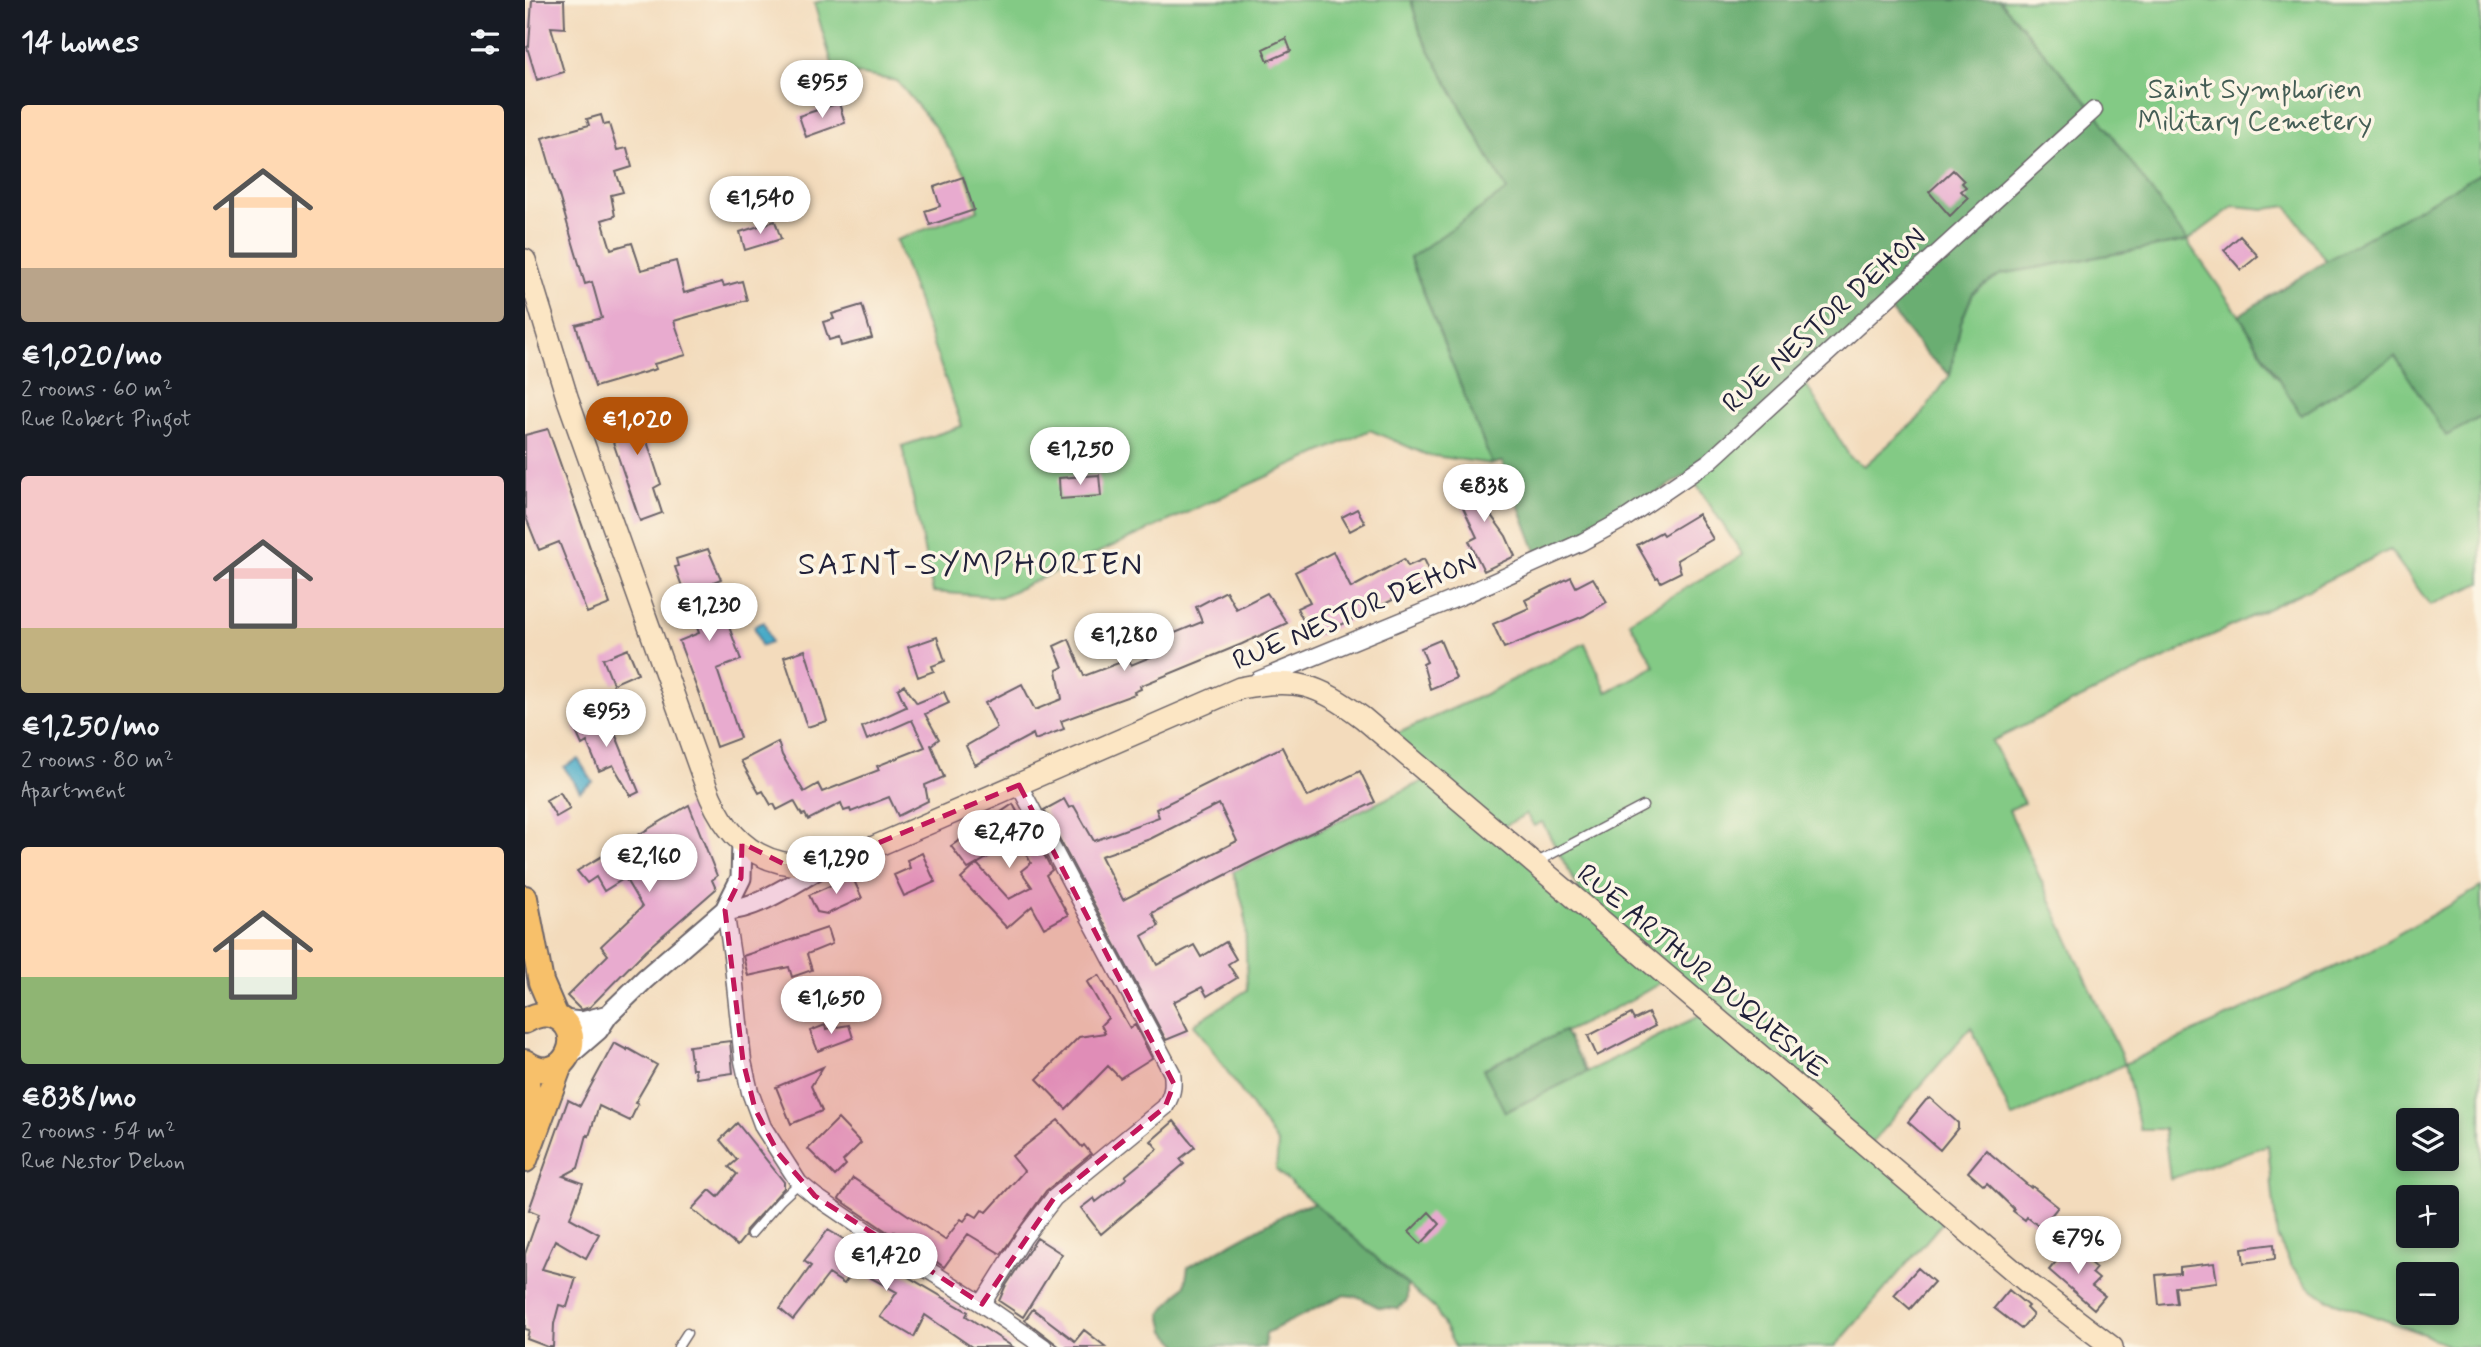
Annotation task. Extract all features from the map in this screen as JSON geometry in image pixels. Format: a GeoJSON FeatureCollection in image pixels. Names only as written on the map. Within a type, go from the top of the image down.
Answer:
{"type":"FeatureCollection","features":[{"type":"Feature","properties":{"kind":"main road"},"geometry":{"type":"LineString","coordinates":[[525,260],[572,410],[719,817],[742,843],[761,856],[784,864],[827,864]]}},
{"type":"Feature","properties":{"kind":"main road","name":"RUE ARTHUR DUQUESNE"},"geometry":{"type":"LineString","coordinates":[[1240,688],[1271,682],[1309,686],[1329,694],[1371,725],[2018,1274],[2112,1347]]}},
{"type":"Feature","properties":{"kind":"main road","name":"RUE NESTOR DEHON"},"geometry":{"type":"LineString","coordinates":[[827,864],[852,858],[1240,688]]}},
{"type":"Feature","properties":{"kind":"main road"},"geometry":{"type":"LineString","coordinates":[[525,898],[541,982],[571,1037],[525,1160]]}},
{"type":"Feature","properties":{"kind":"main road"},"geometry":{"type":"LineString","coordinates":[[525,1013],[530,982],[530,932]]}},
{"type":"Feature","properties":{"kind":"main road"},"geometry":{"type":"LineString","coordinates":[[525,1021],[540,1014],[559,1019]]}},
{"type":"Feature","properties":{"kind":"main road"},"geometry":{"type":"LineString","coordinates":[[525,1149],[528,1090],[525,1065],[542,1070],[564,1060]]}},
{"type":"Feature","properties":{"kind":"street","name":"RUE NESTOR DEHON"},"geometry":{"type":"LineString","coordinates":[[1240,688],[1541,562],[1626,518],[1662,495],[1710,461],[2094,110]]}},
{"type":"Feature","properties":{"kind":"street"},"geometry":{"type":"LineString","coordinates":[[982,1304],[1024,1237],[1054,1198],[1165,1107],[1174,1084],[1172,1073],[1019,785]]}},
{"type":"Feature","properties":{"kind":"street","name":"RUE NESTOR DEHON"},"geometry":{"type":"LineString","coordinates":[[564,1060],[689,939],[725,910],[741,878],[742,843]]}},
{"type":"Feature","properties":{"kind":"street","name":"RUE NESTOR DEHON"},"geometry":{"type":"LineString","coordinates":[[725,910],[739,910],[827,864]]}},
{"type":"Feature","properties":{"kind":"street"},"geometry":{"type":"LineString","coordinates":[[725,910],[743,1061],[750,1092],[763,1127],[799,1183],[868,1232],[1044,1347]]}},
{"type":"Feature","properties":{"kind":"street"},"geometry":{"type":"LineString","coordinates":[[559,1019],[582,1022],[608,1015]]}},
{"type":"Feature","properties":{"kind":"lane"},"geometry":{"type":"LineString","coordinates":[[1534,864],[1643,806]]}},
{"type":"Feature","properties":{"kind":"lane"},"geometry":{"type":"LineString","coordinates":[[751,1234],[799,1183]]}},
{"type":"Feature","properties":{"kind":"lane"},"geometry":{"type":"LineString","coordinates":[[678,1347],[687,1333]]}},
{"type":"Feature","properties":{"kind":"highlighted area"},"geometry":{"type":"Polygon","coordinates":[[[1019,785],[1174,1084],[1165,1107],[1054,1198],[982,1304],[815,1196],[778,1153],[755,1109],[743,1061],[725,910],[741,878],[742,843],[784,864],[827,864],[1019,785]]]}},
{"type":"Feature","properties":{"kind":"green space"},"geometry":{"type":"Polygon","coordinates":[[[825,0],[1411,0],[1421,35],[1507,190],[1410,258],[1492,464],[1427,455],[1370,430],[1000,597],[933,592],[902,446],[962,426],[896,240],[978,210],[966,174],[932,123],[897,81],[834,70],[814,3],[825,0]]]}},
{"type":"Feature","properties":{"kind":"green space"},"geometry":{"type":"Polygon","coordinates":[[[1411,0],[1999,0],[2094,110],[2187,241],[2001,274],[1973,293],[1961,322],[1950,375],[1925,353],[1884,302],[1710,461],[1540,562],[1502,462],[1492,464],[1410,258],[1507,190],[1421,35],[1411,0]]]}},
{"type":"Feature","properties":{"kind":"green space","name":"Saint Symphorien Military Cemetery"},"geometry":{"type":"Polygon","coordinates":[[[1999,0],[2481,0],[2481,173],[2326,261],[2287,206],[2265,209],[2234,206],[2187,241],[2239,315],[2275,375],[2395,355],[2446,435],[2481,417],[2481,583],[2430,605],[2390,550],[1992,741],[2024,803],[2009,810],[2125,1064],[2012,1118],[1971,1027],[1868,1147],[1949,1215],[1835,1347],[1455,1347],[1436,1310],[1276,1170],[1278,1144],[1194,1024],[1247,990],[1245,912],[1233,871],[1432,777],[1387,738],[1483,695],[1585,643],[1607,692],[1655,666],[1629,621],[1743,555],[1690,475],[1801,376],[1850,457],[1864,466],[1919,418],[1950,375],[1961,322],[1973,293],[2001,274],[2186,241],[2094,110],[1999,0]],[[1526,814],[1496,831],[1582,895],[1542,822],[1534,826],[1526,814]],[[1668,978],[1602,1015],[1483,1069],[1506,1112],[1707,1012],[1668,978]]]}},
{"type":"Feature","properties":{"kind":"green space"},"geometry":{"type":"Polygon","coordinates":[[[2481,173],[2481,417],[2446,436],[2395,356],[2301,415],[2239,315],[2326,261],[2481,173]]]}},
{"type":"Feature","properties":{"kind":"green space"},"geometry":{"type":"Polygon","coordinates":[[[2481,887],[2481,1347],[2450,1347],[2398,1325],[2459,1325],[2459,1262],[2396,1262],[2396,1324],[2327,1299],[2307,1285],[2291,1265],[2277,1237],[2268,1145],[2170,1179],[2164,1129],[2140,1129],[2125,1064],[2363,954],[2481,887]]]}},
{"type":"Feature","properties":{"kind":"green space"},"geometry":{"type":"Polygon","coordinates":[[[1564,1031],[1587,1072],[1505,1112],[1483,1069],[1564,1031]]]}},
{"type":"Feature","properties":{"kind":"green space"},"geometry":{"type":"Polygon","coordinates":[[[1314,1203],[1407,1285],[1407,1300],[1398,1309],[1378,1307],[1359,1297],[1343,1295],[1266,1333],[1265,1347],[1180,1346],[1165,1331],[1161,1314],[1185,1285],[1188,1267],[1296,1208],[1314,1203]]]}},
{"type":"Feature","properties":{"kind":"water"},"geometry":{"type":"Polygon","coordinates":[[[764,622],[771,642],[761,646],[754,626],[764,622]]]}},
{"type":"Feature","properties":{"kind":"water"},"geometry":{"type":"Polygon","coordinates":[[[578,759],[593,782],[580,791],[564,767],[578,759]]]}},
{"type":"Feature","properties":{"kind":"building"},"geometry":{"type":"Polygon","coordinates":[[[532,0],[564,0],[565,28],[551,27],[564,72],[537,80],[527,47],[532,0]]]}},
{"type":"Feature","properties":{"kind":"building"},"geometry":{"type":"Polygon","coordinates":[[[1286,38],[1291,51],[1268,61],[1263,49],[1286,38]]]}},
{"type":"Feature","properties":{"kind":"building"},"geometry":{"type":"Polygon","coordinates":[[[839,103],[845,123],[806,137],[799,116],[839,103]]]}},
{"type":"Feature","properties":{"kind":"building"},"geometry":{"type":"Polygon","coordinates":[[[601,115],[604,125],[609,124],[617,150],[627,148],[632,167],[616,172],[623,192],[611,195],[615,216],[602,220],[611,249],[632,243],[641,270],[676,261],[684,293],[722,282],[724,286],[742,281],[747,300],[674,321],[686,355],[654,364],[656,369],[595,387],[576,325],[602,318],[592,282],[585,284],[542,138],[589,125],[587,119],[601,115]]]}},
{"type":"Feature","properties":{"kind":"building"},"geometry":{"type":"Polygon","coordinates":[[[1953,170],[1964,181],[1962,183],[1966,187],[1961,191],[1968,198],[1950,216],[1929,192],[1953,170]]]}},
{"type":"Feature","properties":{"kind":"building"},"geometry":{"type":"Polygon","coordinates":[[[963,177],[974,210],[930,225],[925,211],[940,206],[934,187],[963,177]]]}},
{"type":"Feature","properties":{"kind":"building"},"geometry":{"type":"Polygon","coordinates":[[[775,221],[781,239],[745,250],[740,232],[775,221]]]}},
{"type":"Feature","properties":{"kind":"building"},"geometry":{"type":"Polygon","coordinates":[[[2240,236],[2258,256],[2241,270],[2224,250],[2240,236]]]}},
{"type":"Feature","properties":{"kind":"building"},"geometry":{"type":"Polygon","coordinates":[[[862,305],[872,338],[841,346],[839,337],[829,340],[823,322],[834,319],[832,314],[862,305]]]}},
{"type":"Feature","properties":{"kind":"building"},"geometry":{"type":"Polygon","coordinates":[[[651,403],[658,420],[642,426],[661,484],[654,488],[662,513],[640,521],[613,442],[619,440],[606,422],[604,413],[618,409],[619,412],[651,403]]]}},
{"type":"Feature","properties":{"kind":"building"},"geometry":{"type":"Polygon","coordinates":[[[548,429],[610,604],[587,613],[559,542],[539,550],[525,515],[525,435],[548,429]]]}},
{"type":"Feature","properties":{"kind":"building"},"geometry":{"type":"Polygon","coordinates":[[[1480,472],[1488,486],[1484,488],[1494,508],[1488,511],[1506,536],[1515,556],[1484,571],[1469,541],[1477,537],[1459,499],[1459,494],[1463,492],[1459,483],[1466,482],[1465,477],[1480,472]]]}},
{"type":"Feature","properties":{"kind":"building"},"geometry":{"type":"Polygon","coordinates":[[[1099,475],[1101,496],[1060,499],[1059,478],[1099,475]]]}},
{"type":"Feature","properties":{"kind":"building"},"geometry":{"type":"Polygon","coordinates":[[[1357,509],[1365,523],[1350,531],[1342,517],[1357,509]]]}},
{"type":"Feature","properties":{"kind":"building"},"geometry":{"type":"Polygon","coordinates":[[[1698,514],[1713,539],[1677,560],[1681,572],[1661,582],[1637,545],[1661,532],[1663,535],[1698,514]]]}},
{"type":"Feature","properties":{"kind":"building"},"geometry":{"type":"Polygon","coordinates":[[[708,549],[721,579],[713,582],[741,660],[717,669],[740,738],[716,747],[679,641],[699,633],[675,567],[678,566],[676,559],[708,549]]]}},
{"type":"Feature","properties":{"kind":"building"},"geometry":{"type":"Polygon","coordinates":[[[1333,552],[1351,588],[1404,559],[1408,566],[1424,559],[1434,580],[1312,639],[1297,608],[1310,602],[1295,572],[1333,552]]]}},
{"type":"Feature","properties":{"kind":"building"},"geometry":{"type":"Polygon","coordinates":[[[1571,577],[1576,587],[1593,578],[1607,602],[1584,616],[1504,648],[1493,624],[1529,608],[1525,600],[1571,577]]]}},
{"type":"Feature","properties":{"kind":"building"},"geometry":{"type":"Polygon","coordinates":[[[1226,591],[1236,609],[1267,593],[1287,623],[1140,686],[1141,689],[1134,692],[1135,694],[1061,721],[1064,729],[1035,740],[1033,734],[975,765],[966,746],[997,728],[985,703],[1022,684],[1035,710],[1062,699],[1057,670],[1063,667],[1054,646],[1069,639],[1084,676],[1129,659],[1131,665],[1170,649],[1165,637],[1202,622],[1196,607],[1226,591]]]}},
{"type":"Feature","properties":{"kind":"building"},"geometry":{"type":"Polygon","coordinates":[[[937,637],[945,661],[932,666],[934,671],[918,677],[908,647],[937,637]]]}},
{"type":"Feature","properties":{"kind":"building"},"geometry":{"type":"Polygon","coordinates":[[[1440,640],[1456,678],[1430,689],[1423,664],[1427,662],[1421,648],[1440,640]]]}},
{"type":"Feature","properties":{"kind":"building"},"geometry":{"type":"Polygon","coordinates":[[[628,649],[638,673],[613,684],[603,659],[628,649]]]}},
{"type":"Feature","properties":{"kind":"building"},"geometry":{"type":"Polygon","coordinates":[[[805,650],[827,721],[807,727],[784,657],[805,650]]]}},
{"type":"Feature","properties":{"kind":"building"},"geometry":{"type":"Polygon","coordinates":[[[904,685],[917,703],[944,692],[949,703],[925,714],[939,739],[931,745],[944,777],[925,785],[928,801],[898,816],[889,797],[851,812],[850,809],[844,811],[841,803],[808,820],[794,801],[777,810],[763,791],[759,793],[741,761],[778,742],[782,755],[804,792],[818,784],[822,792],[879,770],[877,766],[925,747],[912,720],[867,740],[862,727],[906,707],[898,689],[904,685]]]}},
{"type":"Feature","properties":{"kind":"building"},"geometry":{"type":"Polygon","coordinates":[[[604,714],[611,732],[614,731],[639,792],[631,796],[613,765],[599,771],[587,742],[582,745],[574,727],[604,714]]]}},
{"type":"Feature","properties":{"kind":"building"},"geometry":{"type":"Polygon","coordinates":[[[1282,747],[1307,797],[1360,771],[1375,802],[1152,913],[1159,926],[1142,936],[1157,965],[1194,945],[1201,957],[1226,942],[1236,959],[1228,964],[1237,978],[1207,996],[1202,987],[1173,1002],[1188,1031],[1166,1040],[1044,810],[1064,799],[1069,808],[1074,806],[1094,841],[1159,817],[1156,809],[1282,747]],[[1219,804],[1150,839],[1101,856],[1123,900],[1237,841],[1219,804]]]}},
{"type":"Feature","properties":{"kind":"building"},"geometry":{"type":"Polygon","coordinates":[[[560,792],[570,809],[556,817],[546,800],[560,792]]]}},
{"type":"Feature","properties":{"kind":"building"},"geometry":{"type":"Polygon","coordinates":[[[1013,804],[1022,821],[1026,820],[1052,870],[1046,875],[1068,915],[1044,928],[1032,906],[1007,928],[961,879],[977,864],[968,869],[951,846],[1013,804]],[[1018,839],[977,864],[1009,899],[1032,887],[1021,871],[1031,863],[1018,839]]]}},
{"type":"Feature","properties":{"kind":"building"},"geometry":{"type":"Polygon","coordinates":[[[689,805],[717,876],[712,880],[716,889],[646,950],[590,1007],[581,1010],[567,996],[608,955],[601,946],[642,907],[625,878],[604,891],[596,877],[587,883],[577,871],[689,805]]]}},
{"type":"Feature","properties":{"kind":"building"},"geometry":{"type":"Polygon","coordinates":[[[922,853],[935,882],[904,896],[894,875],[910,868],[907,860],[922,853]]]}},
{"type":"Feature","properties":{"kind":"building"},"geometry":{"type":"Polygon","coordinates":[[[852,876],[862,898],[827,914],[817,912],[809,895],[852,876]]]}},
{"type":"Feature","properties":{"kind":"building"},"geometry":{"type":"Polygon","coordinates":[[[827,928],[832,944],[807,954],[812,970],[792,977],[789,967],[748,976],[743,956],[827,928]]]}},
{"type":"Feature","properties":{"kind":"building"},"geometry":{"type":"Polygon","coordinates":[[[1099,975],[1130,1028],[1135,1025],[1152,1058],[1120,1078],[1108,1066],[1066,1109],[1037,1079],[1079,1037],[1105,1033],[1101,1025],[1108,1018],[1087,982],[1099,975]]]}},
{"type":"Feature","properties":{"kind":"building"},"geometry":{"type":"Polygon","coordinates":[[[1648,1013],[1655,1026],[1597,1056],[1588,1036],[1631,1014],[1634,1020],[1648,1013]]]}},
{"type":"Feature","properties":{"kind":"building"},"geometry":{"type":"Polygon","coordinates":[[[825,1025],[826,1029],[849,1025],[853,1038],[818,1051],[810,1031],[825,1025]]]}},
{"type":"Feature","properties":{"kind":"building"},"geometry":{"type":"Polygon","coordinates":[[[730,1041],[733,1073],[696,1078],[689,1046],[730,1041]]]}},
{"type":"Feature","properties":{"kind":"building"},"geometry":{"type":"Polygon","coordinates":[[[614,1043],[657,1065],[635,1103],[638,1104],[630,1121],[599,1106],[578,1168],[563,1176],[583,1183],[570,1218],[599,1234],[586,1258],[555,1240],[542,1269],[576,1278],[567,1307],[559,1305],[554,1324],[553,1347],[548,1347],[527,1339],[529,1330],[525,1329],[525,1254],[539,1214],[529,1210],[568,1100],[580,1106],[614,1043]]]}},
{"type":"Feature","properties":{"kind":"building"},"geometry":{"type":"Polygon","coordinates":[[[823,1067],[811,1086],[822,1111],[791,1124],[776,1087],[823,1067]]]}},
{"type":"Feature","properties":{"kind":"building"},"geometry":{"type":"Polygon","coordinates":[[[1930,1098],[1958,1123],[1958,1128],[1940,1150],[1908,1122],[1930,1098]]]}},
{"type":"Feature","properties":{"kind":"building"},"geometry":{"type":"Polygon","coordinates":[[[838,1119],[861,1143],[843,1161],[846,1165],[835,1176],[808,1149],[838,1119]]]}},
{"type":"Feature","properties":{"kind":"building"},"geometry":{"type":"Polygon","coordinates":[[[1058,1120],[1091,1154],[1046,1191],[1001,1254],[968,1234],[944,1267],[894,1232],[892,1235],[839,1199],[853,1178],[945,1240],[961,1219],[964,1221],[970,1213],[977,1217],[982,1210],[987,1212],[1024,1171],[1012,1156],[1058,1120]]]}},
{"type":"Feature","properties":{"kind":"building"},"geometry":{"type":"Polygon","coordinates":[[[1174,1121],[1195,1147],[1180,1159],[1184,1164],[1101,1234],[1081,1208],[1094,1198],[1096,1202],[1158,1149],[1151,1141],[1174,1121]]]}},
{"type":"Feature","properties":{"kind":"building"},"geometry":{"type":"Polygon","coordinates":[[[737,1123],[784,1182],[784,1188],[746,1230],[737,1246],[692,1209],[710,1190],[718,1197],[737,1174],[729,1167],[737,1160],[720,1140],[737,1123]]]}},
{"type":"Feature","properties":{"kind":"building"},"geometry":{"type":"Polygon","coordinates":[[[1986,1150],[2058,1207],[2041,1228],[2027,1217],[2025,1220],[2013,1211],[1987,1183],[1984,1186],[1968,1172],[1986,1150]]]}},
{"type":"Feature","properties":{"kind":"building"},"geometry":{"type":"Polygon","coordinates":[[[1429,1212],[1440,1224],[1421,1244],[1409,1232],[1429,1212]]]}},
{"type":"Feature","properties":{"kind":"building"},"geometry":{"type":"Polygon","coordinates":[[[828,1230],[968,1312],[966,1316],[1013,1347],[972,1347],[925,1315],[914,1337],[880,1317],[897,1292],[855,1269],[844,1284],[829,1274],[793,1320],[780,1309],[811,1266],[804,1261],[828,1230]]]}},
{"type":"Feature","properties":{"kind":"building"},"geometry":{"type":"Polygon","coordinates":[[[1037,1238],[1062,1254],[1023,1317],[999,1301],[1037,1238]]]}},
{"type":"Feature","properties":{"kind":"building"},"geometry":{"type":"Polygon","coordinates":[[[2274,1244],[2275,1259],[2244,1263],[2242,1248],[2274,1244]]]}},
{"type":"Feature","properties":{"kind":"building"},"geometry":{"type":"Polygon","coordinates":[[[2070,1245],[2096,1268],[2092,1273],[2099,1279],[2092,1286],[2105,1296],[2094,1309],[2049,1270],[2070,1245]]]}},
{"type":"Feature","properties":{"kind":"building"},"geometry":{"type":"Polygon","coordinates":[[[2214,1263],[2217,1282],[2175,1287],[2177,1303],[2159,1305],[2156,1275],[2180,1273],[2180,1267],[2214,1263]]]}},
{"type":"Feature","properties":{"kind":"building"},"geometry":{"type":"Polygon","coordinates":[[[1918,1268],[1934,1282],[1910,1309],[1894,1295],[1918,1268]]]}},
{"type":"Feature","properties":{"kind":"building"},"geometry":{"type":"Polygon","coordinates":[[[2009,1290],[2028,1306],[2026,1308],[2033,1315],[2021,1329],[1994,1308],[2009,1290]]]}},
{"type":"Feature","properties":{"kind":"building"},"geometry":{"type":"Polygon","coordinates":[[[1033,1309],[1075,1341],[1084,1330],[1106,1347],[1060,1347],[1025,1320],[1033,1309]]]}},
{"type":"Feature","properties":{"kind":"district","name":"SAINT-SYMPHORIEN"},"geometry":{"type":"Point","coordinates":[971,563]}}]}
